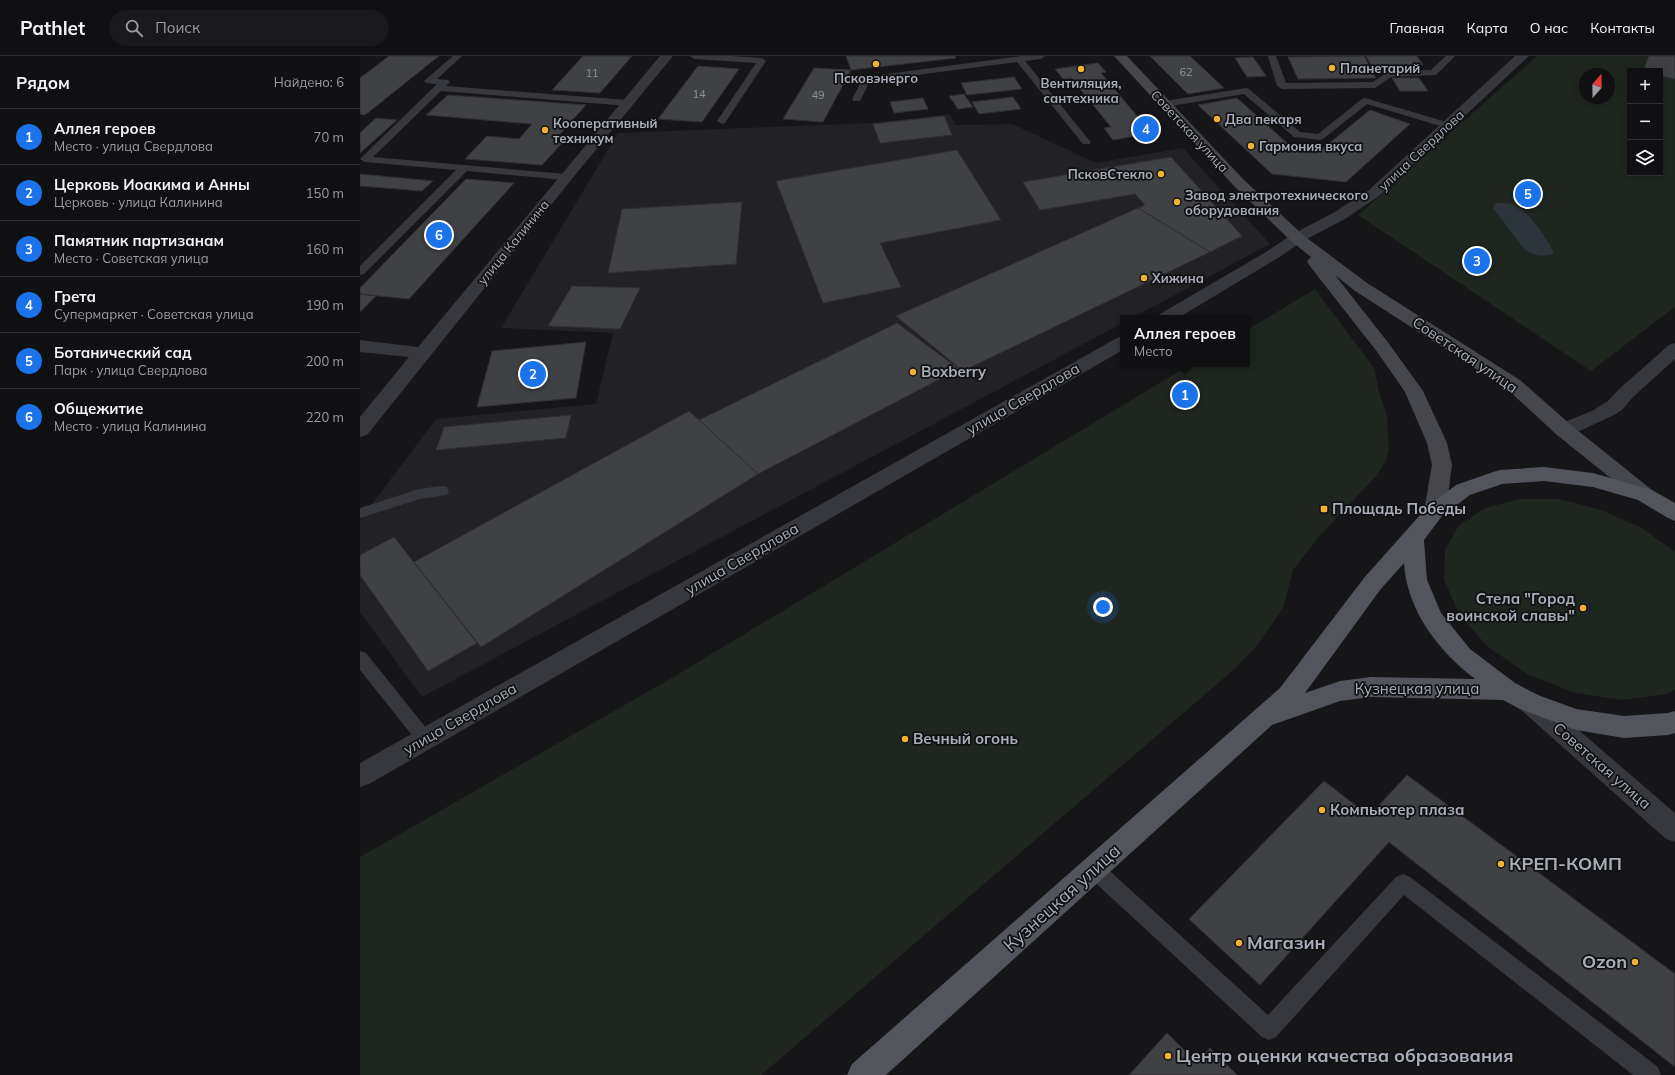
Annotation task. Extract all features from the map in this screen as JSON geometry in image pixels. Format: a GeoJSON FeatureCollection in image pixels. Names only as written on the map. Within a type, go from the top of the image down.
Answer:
{"type":"FeatureCollection","features":[{"type":"Feature","properties":{"kind":"main road","name":"Советская улица"},"geometry":{"type":"LineString","coordinates":[[1120,56],[1239,183],[1297,238],[1361,287],[1513,384],[1564,430],[1645,495]]}},
{"type":"Feature","properties":{"kind":"main road","name":"Советская улица"},"geometry":{"type":"LineString","coordinates":[[1297,238],[1388,355],[1414,391],[1437,443],[1442,465],[1435,511]]}},
{"type":"Feature","properties":{"kind":"main road"},"geometry":{"type":"LineString","coordinates":[[1675,513],[1645,495],[1593,480],[1544,474],[1500,477],[1463,490],[1435,511],[1413,538],[1416,580],[1431,618],[1462,656],[1506,690],[1529,702],[1576,719],[1624,727],[1668,724],[1675,722]]}},
{"type":"Feature","properties":{"kind":"main road","name":"Кузнецкая улица"},"geometry":{"type":"LineString","coordinates":[[863,1075],[1289,695],[1372,584],[1413,538]]}},
{"type":"Feature","properties":{"kind":"main road","name":"Кузнецкая улица"},"geometry":{"type":"LineString","coordinates":[[1260,721],[1340,690],[1372,687],[1506,690]]}},
{"type":"Feature","properties":{"kind":"street","name":"улица Калинина"},"geometry":{"type":"LineString","coordinates":[[360,430],[566,177],[667,56]]}},
{"type":"Feature","properties":{"kind":"street","name":"улица Свердлова"},"geometry":{"type":"LineString","coordinates":[[1171,315],[1272,255],[1297,238],[1339,216],[1374,193],[1523,56]]}},
{"type":"Feature","properties":{"kind":"street","name":"улица Свердлова"},"geometry":{"type":"LineString","coordinates":[[360,776],[1120,344]]}},
{"type":"Feature","properties":{"kind":"street"},"geometry":{"type":"LineString","coordinates":[[360,346],[423,352]]}},
{"type":"Feature","properties":{"kind":"street"},"geometry":{"type":"LineString","coordinates":[[1564,430],[1604,412],[1623,399],[1626,393],[1675,348]]}},
{"type":"Feature","properties":{"kind":"street","name":"Советская улица"},"geometry":{"type":"LineString","coordinates":[[1529,702],[1675,830]]}},
{"type":"Feature","properties":{"kind":"lane"},"geometry":{"type":"LineString","coordinates":[[458,56],[429,81],[445,82],[365,159],[566,177]]}},
{"type":"Feature","properties":{"kind":"lane"},"geometry":{"type":"LineString","coordinates":[[694,56],[764,58]]}},
{"type":"Feature","properties":{"kind":"lane"},"geometry":{"type":"LineString","coordinates":[[857,99],[867,79],[987,60],[1019,59],[1041,56]]}},
{"type":"Feature","properties":{"kind":"lane"},"geometry":{"type":"LineString","coordinates":[[1272,56],[1282,86],[1375,85],[1389,74],[1433,73],[1451,56]]}},
{"type":"Feature","properties":{"kind":"lane"},"geometry":{"type":"LineString","coordinates":[[722,121],[764,58]]}},
{"type":"Feature","properties":{"kind":"lane"},"geometry":{"type":"LineString","coordinates":[[1019,59],[1086,142]]}},
{"type":"Feature","properties":{"kind":"lane"},"geometry":{"type":"LineString","coordinates":[[439,88],[628,103]]}},
{"type":"Feature","properties":{"kind":"lane"},"geometry":{"type":"LineString","coordinates":[[1165,104],[1246,90],[1297,135],[1320,137],[1365,101],[1447,125]]}},
{"type":"Feature","properties":{"kind":"lane"},"geometry":{"type":"LineString","coordinates":[[360,272],[464,168]]}},
{"type":"Feature","properties":{"kind":"lane"},"geometry":{"type":"LineString","coordinates":[[360,513],[419,494],[442,490]]}},
{"type":"Feature","properties":{"kind":"lane"},"geometry":{"type":"LineString","coordinates":[[360,658],[425,739]]}},
{"type":"Feature","properties":{"kind":"lane"},"geometry":{"type":"LineString","coordinates":[[1094,869],[1269,1030],[1403,883],[1650,1075]]}},
{"type":"Feature","properties":{"kind":"shaded area"},"geometry":{"type":"Polygon","coordinates":[[[1537,56],[1675,56],[1675,307],[1591,371],[1358,215],[1537,56]]]}},
{"type":"Feature","properties":{"kind":"shaded area"},"geometry":{"type":"Polygon","coordinates":[[[950,114],[955,125],[1012,124],[1096,163],[1183,148],[1270,244],[1138,315],[1120,315],[1120,325],[422,697],[360,612],[360,520],[436,419],[596,404],[613,333],[501,328],[618,133],[872,123],[950,114]]]}},
{"type":"Feature","properties":{"kind":"shaded area"},"geometry":{"type":"Polygon","coordinates":[[[1496,203],[1512,204],[1524,212],[1542,233],[1554,254],[1539,255],[1532,254],[1525,250],[1493,208],[1496,203]]]}},
{"type":"Feature","properties":{"kind":"shaded area"},"geometry":{"type":"Polygon","coordinates":[[[1315,289],[1374,368],[1379,392],[1387,415],[1389,448],[1387,459],[1377,475],[1318,538],[1293,570],[1283,608],[1259,643],[1238,666],[761,1075],[360,1075],[360,857],[675,676],[1186,367],[1250,367],[1250,328],[1315,289]]]}},
{"type":"Feature","properties":{"kind":"shaded area"},"geometry":{"type":"Polygon","coordinates":[[[1519,499],[1559,499],[1601,510],[1642,528],[1675,552],[1675,690],[1667,694],[1623,700],[1575,693],[1527,674],[1487,646],[1459,614],[1444,580],[1445,550],[1459,525],[1485,508],[1519,499]]]}},
{"type":"Feature","properties":{"kind":"building"},"geometry":{"type":"Polygon","coordinates":[[[389,56],[439,56],[365,115],[360,114],[360,78],[389,56]]]}},
{"type":"Feature","properties":{"kind":"building"},"geometry":{"type":"Polygon","coordinates":[[[583,56],[632,56],[600,93],[552,90],[583,56]]]}},
{"type":"Feature","properties":{"kind":"building","name":"Псковэнерго"},"geometry":{"type":"Polygon","coordinates":[[[846,56],[955,56],[956,58],[851,70],[846,56]]]}},
{"type":"Feature","properties":{"kind":"building"},"geometry":{"type":"Polygon","coordinates":[[[1150,56],[1190,56],[1224,88],[1188,94],[1150,56]]]}},
{"type":"Feature","properties":{"kind":"building","name":"Планетарий"},"geometry":{"type":"Polygon","coordinates":[[[1364,56],[1376,78],[1298,79],[1288,57],[1364,56]]]}},
{"type":"Feature","properties":{"kind":"building"},"geometry":{"type":"Polygon","coordinates":[[[1366,56],[1417,56],[1423,65],[1371,65],[1366,56]]]}},
{"type":"Feature","properties":{"kind":"building"},"geometry":{"type":"Polygon","coordinates":[[[1649,56],[1675,56],[1675,79],[1663,77],[1663,68],[1644,68],[1649,56]]]}},
{"type":"Feature","properties":{"kind":"building"},"geometry":{"type":"Polygon","coordinates":[[[1253,57],[1266,76],[1247,77],[1235,58],[1253,57]]]}},
{"type":"Feature","properties":{"kind":"building"},"geometry":{"type":"Polygon","coordinates":[[[1098,63],[1106,72],[1101,73],[1142,122],[1150,121],[1159,132],[1113,140],[1104,128],[1111,127],[1071,78],[1063,79],[1055,69],[1098,63]]]}},
{"type":"Feature","properties":{"kind":"building"},"geometry":{"type":"Polygon","coordinates":[[[698,66],[739,69],[702,122],[658,119],[698,66]]]}},
{"type":"Feature","properties":{"kind":"building"},"geometry":{"type":"Polygon","coordinates":[[[814,68],[851,70],[823,122],[783,119],[814,68]]]}},
{"type":"Feature","properties":{"kind":"building"},"geometry":{"type":"Polygon","coordinates":[[[1014,77],[1022,89],[967,95],[961,83],[1014,77]]]}},
{"type":"Feature","properties":{"kind":"building","name":"Планетарий"},"geometry":{"type":"Polygon","coordinates":[[[1392,78],[1419,78],[1428,91],[1400,91],[1392,78]]]}},
{"type":"Feature","properties":{"kind":"building"},"geometry":{"type":"Polygon","coordinates":[[[964,94],[973,107],[958,109],[949,96],[964,94]]]}},
{"type":"Feature","properties":{"kind":"building","name":"Кооперативный техникум"},"geometry":{"type":"Polygon","coordinates":[[[448,95],[586,105],[554,141],[563,142],[542,165],[465,159],[487,136],[519,139],[532,124],[426,115],[448,95]]]}},
{"type":"Feature","properties":{"kind":"building"},"geometry":{"type":"Polygon","coordinates":[[[1013,97],[1021,109],[979,114],[972,102],[1013,97]]]}},
{"type":"Feature","properties":{"kind":"building"},"geometry":{"type":"Polygon","coordinates":[[[923,98],[928,109],[894,113],[890,102],[923,98]]]}},
{"type":"Feature","properties":{"kind":"building"},"geometry":{"type":"Polygon","coordinates":[[[1237,98],[1296,151],[1317,153],[1370,110],[1410,124],[1346,182],[1272,174],[1198,105],[1237,98]]]}},
{"type":"Feature","properties":{"kind":"building"},"geometry":{"type":"Polygon","coordinates":[[[944,116],[952,135],[880,143],[873,124],[944,116]]]}},
{"type":"Feature","properties":{"kind":"building"},"geometry":{"type":"Polygon","coordinates":[[[376,118],[397,120],[360,153],[360,133],[376,118]]]}},
{"type":"Feature","properties":{"kind":"building"},"geometry":{"type":"Polygon","coordinates":[[[957,150],[1001,220],[880,243],[901,287],[823,303],[776,181],[957,150]]]}},
{"type":"Feature","properties":{"kind":"building","name":"Завод электротехнического оборудования"},"geometry":{"type":"Polygon","coordinates":[[[1171,157],[1242,236],[1210,252],[1138,208],[1145,205],[1135,194],[1040,210],[1023,182],[1171,157]]]}},
{"type":"Feature","properties":{"kind":"building"},"geometry":{"type":"Polygon","coordinates":[[[360,174],[433,181],[422,191],[360,186],[360,174]]]}},
{"type":"Feature","properties":{"kind":"building"},"geometry":{"type":"Polygon","coordinates":[[[466,179],[514,183],[409,299],[360,294],[360,288],[466,179]]]}},
{"type":"Feature","properties":{"kind":"building"},"geometry":{"type":"Polygon","coordinates":[[[742,202],[736,264],[608,273],[622,209],[742,202]]]}},
{"type":"Feature","properties":{"kind":"building"},"geometry":{"type":"Polygon","coordinates":[[[1138,208],[1210,252],[963,371],[896,316],[1138,208]]]}},
{"type":"Feature","properties":{"kind":"building"},"geometry":{"type":"Polygon","coordinates":[[[572,286],[640,288],[620,329],[548,326],[572,286]]]}},
{"type":"Feature","properties":{"kind":"building"},"geometry":{"type":"Polygon","coordinates":[[[360,294],[376,296],[360,312],[360,294]]]}},
{"type":"Feature","properties":{"kind":"building"},"geometry":{"type":"Polygon","coordinates":[[[897,323],[959,369],[758,474],[699,420],[897,323]]]}},
{"type":"Feature","properties":{"kind":"building"},"geometry":{"type":"Polygon","coordinates":[[[586,342],[576,398],[477,407],[492,351],[586,342]]]}},
{"type":"Feature","properties":{"kind":"building"},"geometry":{"type":"Polygon","coordinates":[[[689,411],[758,474],[481,647],[414,562],[689,411]]]}},
{"type":"Feature","properties":{"kind":"building"},"geometry":{"type":"Polygon","coordinates":[[[571,415],[566,438],[436,450],[444,427],[571,415]]]}},
{"type":"Feature","properties":{"kind":"building"},"geometry":{"type":"Polygon","coordinates":[[[394,537],[477,643],[428,671],[360,575],[360,555],[394,537]]]}},
{"type":"Feature","properties":{"kind":"building"},"geometry":{"type":"Polygon","coordinates":[[[1407,775],[1675,974],[1675,1067],[1389,842],[1260,985],[1189,919],[1324,781],[1369,816],[1407,775]]]}},
{"type":"Feature","properties":{"kind":"building"},"geometry":{"type":"Polygon","coordinates":[[[1407,775],[1675,974],[1675,1067],[1389,842],[1260,985],[1189,919],[1324,781],[1369,816],[1407,775]]]}},
{"type":"Feature","properties":{"kind":"building","name":"Центр оценки качества образования"},"geometry":{"type":"Polygon","coordinates":[[[1167,1033],[1197,1063],[1210,1048],[1237,1075],[1129,1075],[1167,1033]]]}},
{"type":"Feature","properties":{"kind":"place","name":"Псковэнерго"},"geometry":{"type":"Point","coordinates":[876,64]}},
{"type":"Feature","properties":{"kind":"place","name":"Планетарий"},"geometry":{"type":"Point","coordinates":[1332,68]}},
{"type":"Feature","properties":{"kind":"place","name":"Вентиляция, сантехника"},"geometry":{"type":"Point","coordinates":[1081,69]}},
{"type":"Feature","properties":{"kind":"place","name":"Два пекаря"},"geometry":{"type":"Point","coordinates":[1217,119]}},
{"type":"Feature","properties":{"kind":"place","name":"Грета"},"geometry":{"type":"Point","coordinates":[1146,129]}},
{"type":"Feature","properties":{"kind":"place","name":"Кооперативный техникум"},"geometry":{"type":"Point","coordinates":[545,130]}},
{"type":"Feature","properties":{"kind":"place","name":"Гармония вкуса"},"geometry":{"type":"Point","coordinates":[1251,146]}},
{"type":"Feature","properties":{"kind":"place","name":"ПсковСтекло"},"geometry":{"type":"Point","coordinates":[1161,174]}},
{"type":"Feature","properties":{"kind":"place","name":"Ботанический сад"},"geometry":{"type":"Point","coordinates":[1528,194]}},
{"type":"Feature","properties":{"kind":"place","name":"Завод электротехнического оборудования"},"geometry":{"type":"Point","coordinates":[1177,202]}},
{"type":"Feature","properties":{"kind":"place","name":"Общежитие"},"geometry":{"type":"Point","coordinates":[439,235]}},
{"type":"Feature","properties":{"kind":"place","name":"Памятник партизанам"},"geometry":{"type":"Point","coordinates":[1477,261]}},
{"type":"Feature","properties":{"kind":"place","name":"Хижина"},"geometry":{"type":"Point","coordinates":[1144,278]}},
{"type":"Feature","properties":{"kind":"place","name":"Boxberry"},"geometry":{"type":"Point","coordinates":[913,372]}},
{"type":"Feature","properties":{"kind":"place","name":"Церковь Иоакима и Анны"},"geometry":{"type":"Point","coordinates":[533,374]}},
{"type":"Feature","properties":{"kind":"place","name":"Аллея героев"},"geometry":{"type":"Point","coordinates":[1185,395]}},
{"type":"Feature","properties":{"kind":"place","name":"Площадь Победы"},"geometry":{"type":"Point","coordinates":[1324,509]}},
{"type":"Feature","properties":{"kind":"place","name":"Стела \"Город воинской славы\""},"geometry":{"type":"Point","coordinates":[1583,608]}},
{"type":"Feature","properties":{"kind":"place","name":"Вечный огонь"},"geometry":{"type":"Point","coordinates":[905,739]}},
{"type":"Feature","properties":{"kind":"place","name":"Компьютер плаза"},"geometry":{"type":"Point","coordinates":[1322,810]}},
{"type":"Feature","properties":{"kind":"place","name":"КРЕП-КОМП"},"geometry":{"type":"Point","coordinates":[1501,864]}},
{"type":"Feature","properties":{"kind":"place","name":"Магазин"},"geometry":{"type":"Point","coordinates":[1239,943]}},
{"type":"Feature","properties":{"kind":"place","name":"Ozon"},"geometry":{"type":"Point","coordinates":[1635,962]}},
{"type":"Feature","properties":{"kind":"place","name":"Центр оценки качества образования"},"geometry":{"type":"Point","coordinates":[1168,1056]}}]}
